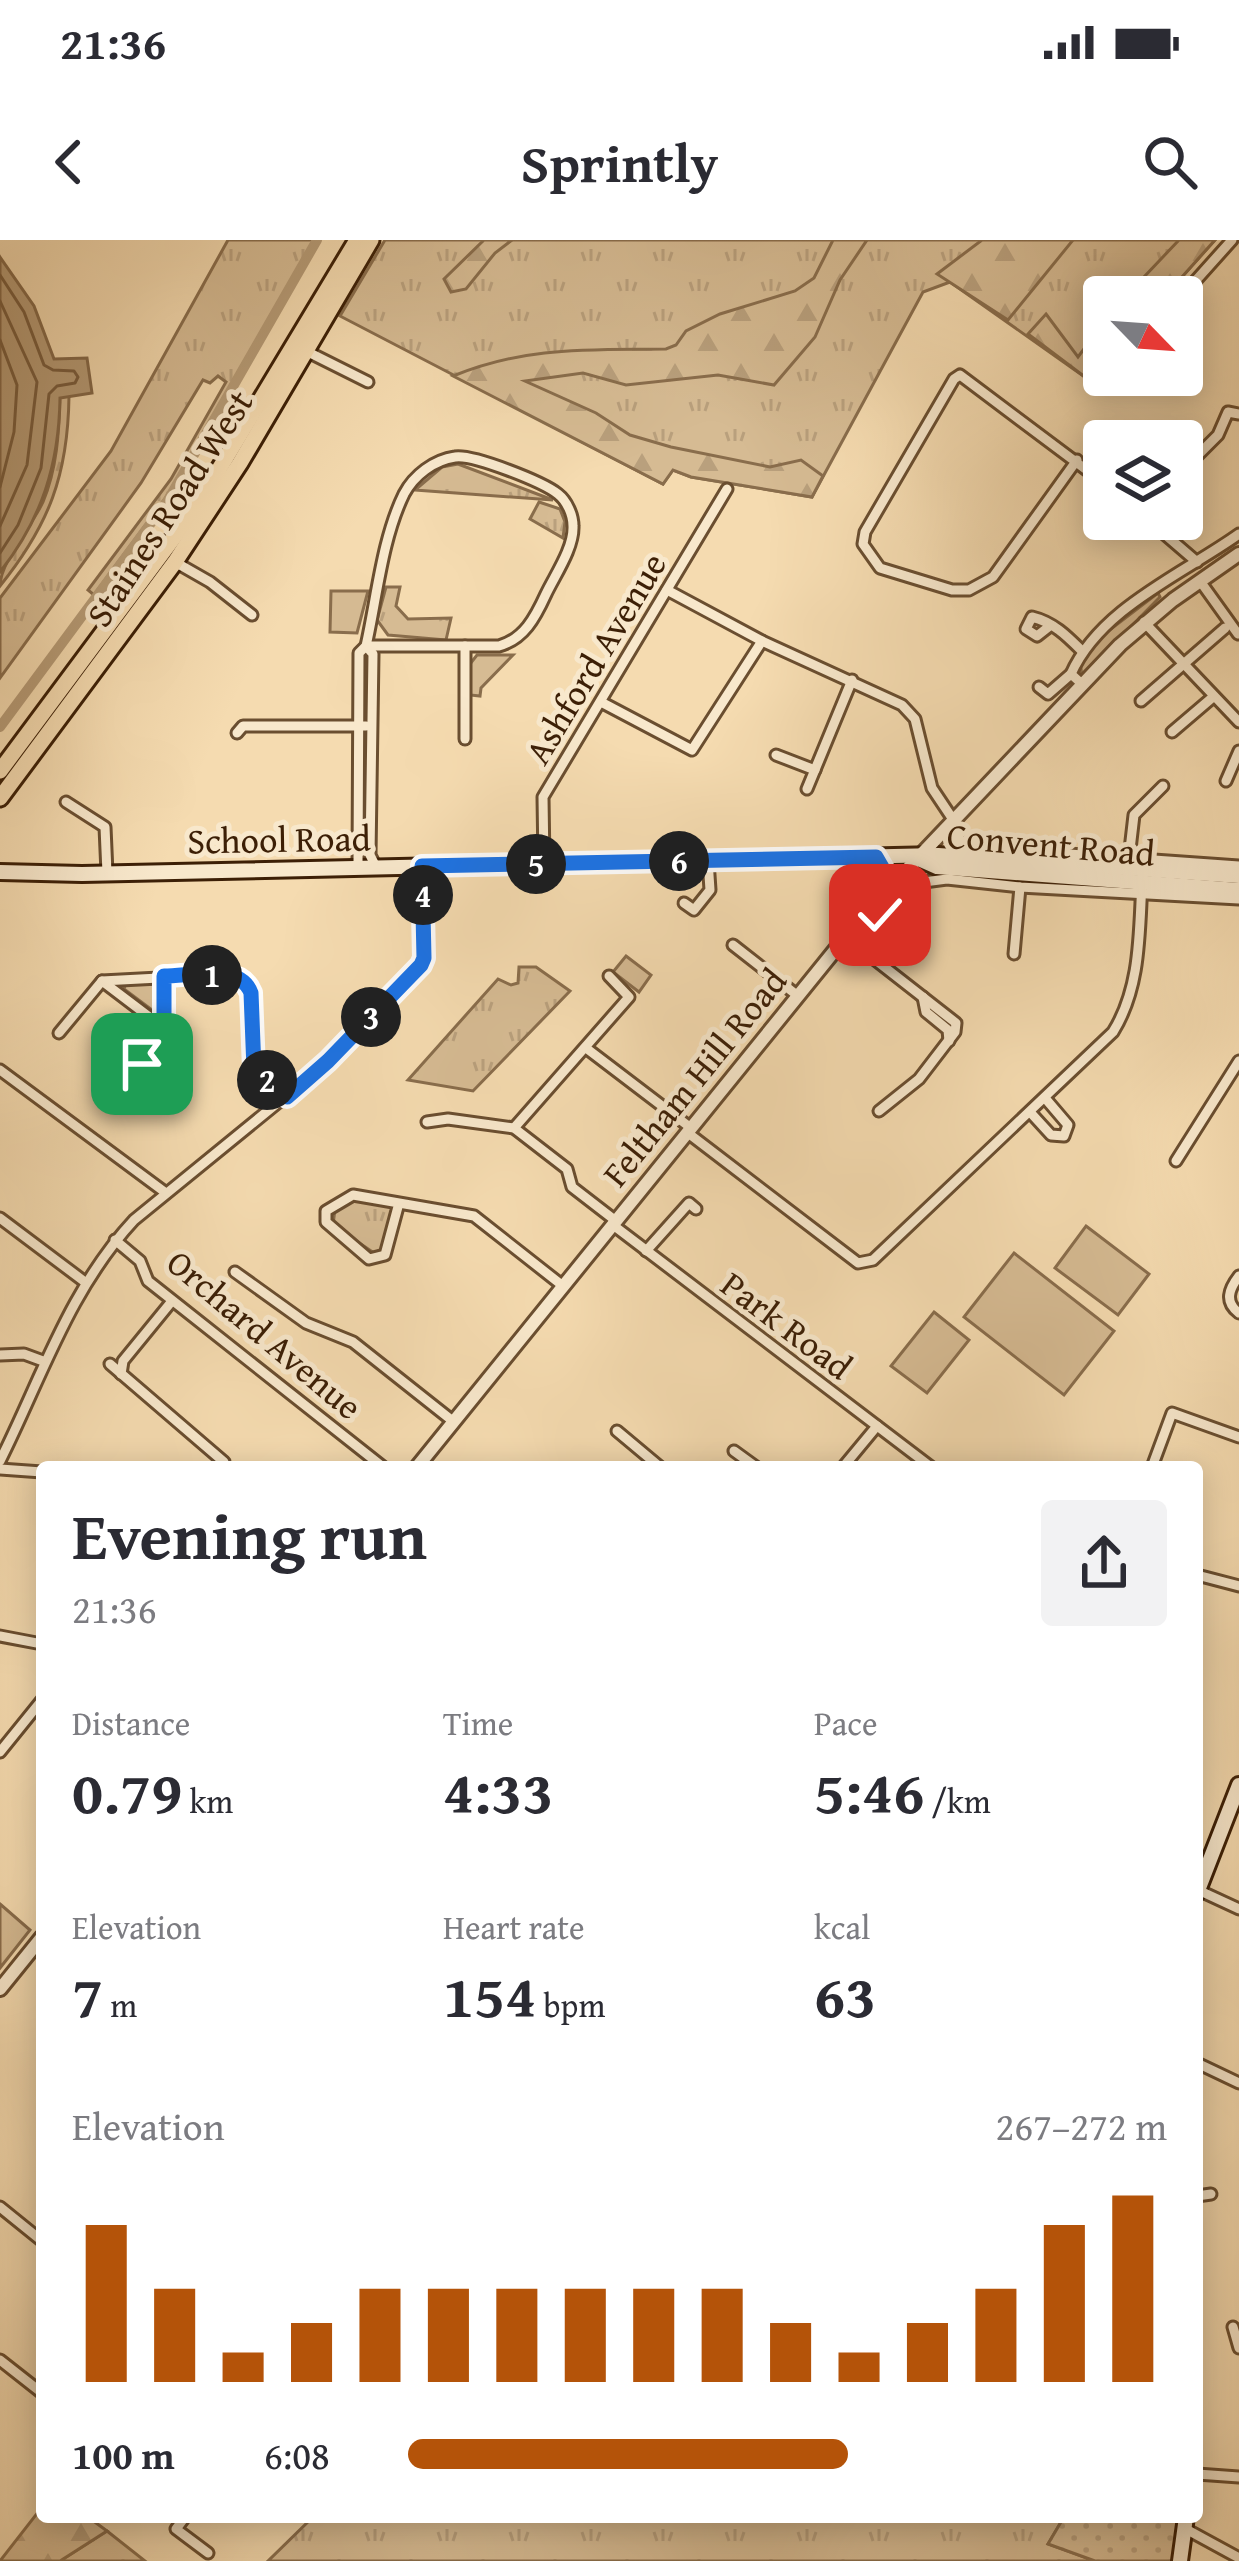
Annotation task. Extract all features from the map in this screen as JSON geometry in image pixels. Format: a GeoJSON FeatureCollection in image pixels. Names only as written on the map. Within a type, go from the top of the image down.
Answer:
{"type":"FeatureCollection","features":[{"type":"Feature","properties":{"kind":"highway","name":"Staines Road West"},"geometry":{"type":"LineString","coordinates":[[0,771],[195,509],[356,240]]}},
{"type":"Feature","properties":{"kind":"highway","name":"Staines Road West"},"geometry":{"type":"LineString","coordinates":[[0,798],[175,562],[371,240]]}},
{"type":"Feature","properties":{"kind":"main road","name":"Convent Road"},"geometry":{"type":"LineString","coordinates":[[919,859],[969,857],[1239,876]]}},
{"type":"Feature","properties":{"kind":"main road","name":"School Road"},"geometry":{"type":"LineString","coordinates":[[0,872],[919,859]]}},
{"type":"Feature","properties":{"kind":"main road","name":"Convent Road"},"geometry":{"type":"LineString","coordinates":[[919,859],[937,867],[1142,889],[1239,890]]}},
{"type":"Feature","properties":{"kind":"main road"},"geometry":{"type":"LineString","coordinates":[[1203,1876],[1239,1785]]}},
{"type":"Feature","properties":{"kind":"main road"},"geometry":{"type":"LineString","coordinates":[[1180,2561],[1185,2523]]}},
{"type":"Feature","properties":{"kind":"street"},"geometry":{"type":"LineString","coordinates":[[1199,276],[1232,240]]}},
{"type":"Feature","properties":{"kind":"street"},"geometry":{"type":"LineString","coordinates":[[306,351],[368,382]]}},
{"type":"Feature","properties":{"kind":"street"},"geometry":{"type":"LineString","coordinates":[[1077,460],[993,577],[969,590],[952,590],[880,568],[863,544],[865,532],[953,379],[960,375],[970,380],[1077,460],[1083,465]]}},
{"type":"Feature","properties":{"kind":"street"},"geometry":{"type":"LineString","coordinates":[[1203,450],[1234,413]]}},
{"type":"Feature","properties":{"kind":"street"},"geometry":{"type":"LineString","coordinates":[[366,646],[499,646],[522,636],[572,538],[574,523],[559,494],[469,457],[439,462],[422,472],[405,492],[388,544],[366,646],[359,653],[370,856],[376,867]]}},
{"type":"Feature","properties":{"kind":"street","name":"Ashford Avenue"},"geometry":{"type":"LineString","coordinates":[[544,864],[543,797],[727,489]]}},
{"type":"Feature","properties":{"kind":"street"},"geometry":{"type":"LineString","coordinates":[[1039,687],[1048,694],[1071,674],[1082,650],[1130,606],[1239,534]]}},
{"type":"Feature","properties":{"kind":"street"},"geometry":{"type":"LineString","coordinates":[[1171,540],[1197,562]]}},
{"type":"Feature","properties":{"kind":"street","name":"Feltham Hill Road"},"geometry":{"type":"LineString","coordinates":[[422,1461],[869,909],[1144,622],[1239,554]]}},
{"type":"Feature","properties":{"kind":"street"},"geometry":{"type":"LineString","coordinates":[[175,562],[252,615]]}},
{"type":"Feature","properties":{"kind":"street"},"geometry":{"type":"LineString","coordinates":[[1201,581],[1238,634]]}},
{"type":"Feature","properties":{"kind":"street"},"geometry":{"type":"LineString","coordinates":[[668,590],[762,641],[902,704],[915,719],[932,788],[954,821],[969,857]]}},
{"type":"Feature","properties":{"kind":"street"},"geometry":{"type":"LineString","coordinates":[[1144,622],[1239,722]]}},
{"type":"Feature","properties":{"kind":"street"},"geometry":{"type":"LineString","coordinates":[[1051,625],[1082,650]]}},
{"type":"Feature","properties":{"kind":"street"},"geometry":{"type":"LineString","coordinates":[[1141,701],[1225,628]]}},
{"type":"Feature","properties":{"kind":"street"},"geometry":{"type":"LineString","coordinates":[[601,702],[692,750],[762,641]]}},
{"type":"Feature","properties":{"kind":"street"},"geometry":{"type":"LineString","coordinates":[[465,646],[465,739]]}},
{"type":"Feature","properties":{"kind":"street"},"geometry":{"type":"LineString","coordinates":[[1071,674],[1083,685]]}},
{"type":"Feature","properties":{"kind":"street"},"geometry":{"type":"LineString","coordinates":[[807,789],[852,680]]}},
{"type":"Feature","properties":{"kind":"street"},"geometry":{"type":"LineString","coordinates":[[1172,732],[1213,697]]}},
{"type":"Feature","properties":{"kind":"street"},"geometry":{"type":"LineString","coordinates":[[237,733],[243,726],[366,726]]}},
{"type":"Feature","properties":{"kind":"street"},"geometry":{"type":"LineString","coordinates":[[358,868],[366,726]]}},
{"type":"Feature","properties":{"kind":"street"},"geometry":{"type":"LineString","coordinates":[[1226,781],[1239,751]]}},
{"type":"Feature","properties":{"kind":"street"},"geometry":{"type":"LineString","coordinates":[[776,755],[815,770]]}},
{"type":"Feature","properties":{"kind":"street"},"geometry":{"type":"LineString","coordinates":[[1129,858],[1134,815],[1162,786]]}},
{"type":"Feature","properties":{"kind":"street"},"geometry":{"type":"LineString","coordinates":[[66,802],[105,826],[107,873]]}},
{"type":"Feature","properties":{"kind":"street","name":"Convent Road"},"geometry":{"type":"LineString","coordinates":[[1051,864],[1070,854],[1239,866]]}},
{"type":"Feature","properties":{"kind":"street"},"geometry":{"type":"LineString","coordinates":[[876,857],[887,876],[881,898]]}},
{"type":"Feature","properties":{"kind":"street"},"geometry":{"type":"LineString","coordinates":[[684,904],[694,910],[710,890],[708,860]]}},
{"type":"Feature","properties":{"kind":"street"},"geometry":{"type":"LineString","coordinates":[[36,1471],[0,1465],[44,1361],[85,1282],[115,1240],[328,1061],[421,965],[422,866]]}},
{"type":"Feature","properties":{"kind":"street","name":"Convent Road"},"geometry":{"type":"LineString","coordinates":[[869,909],[884,915],[924,882],[947,879],[1239,899]]}},
{"type":"Feature","properties":{"kind":"street"},"geometry":{"type":"LineString","coordinates":[[1014,954],[1020,887]]}},
{"type":"Feature","properties":{"kind":"street"},"geometry":{"type":"LineString","coordinates":[[586,1048],[858,1262],[867,1264],[1102,1045],[1122,1017],[1136,974],[1142,889]]}},
{"type":"Feature","properties":{"kind":"street"},"geometry":{"type":"LineString","coordinates":[[847,937],[923,997],[926,1012],[948,1030],[949,1041],[919,1078],[879,1112]]}},
{"type":"Feature","properties":{"kind":"street"},"geometry":{"type":"LineString","coordinates":[[733,945],[798,996]]}},
{"type":"Feature","properties":{"kind":"street"},"geometry":{"type":"LineString","coordinates":[[127,1083],[164,1035],[164,976]]}},
{"type":"Feature","properties":{"kind":"street"},"geometry":{"type":"LineString","coordinates":[[427,1122],[448,1118],[514,1128],[620,1009],[628,993],[609,976]]}},
{"type":"Feature","properties":{"kind":"street"},"geometry":{"type":"LineString","coordinates":[[59,1034],[102,981],[242,977],[251,993],[254,1069],[287,1097]]}},
{"type":"Feature","properties":{"kind":"street"},"geometry":{"type":"LineString","coordinates":[[102,981],[156,1022],[164,1022]]}},
{"type":"Feature","properties":{"kind":"street"},"geometry":{"type":"LineString","coordinates":[[1176,1161],[1239,1061]]}},
{"type":"Feature","properties":{"kind":"street"},"geometry":{"type":"LineString","coordinates":[[0,1070],[166,1193]]}},
{"type":"Feature","properties":{"kind":"street"},"geometry":{"type":"LineString","coordinates":[[1030,1112],[1051,1136],[1064,1136],[1068,1125],[1045,1098]]}},
{"type":"Feature","properties":{"kind":"street","name":"Park Road"},"geometry":{"type":"LineString","coordinates":[[514,1128],[567,1169],[572,1187],[646,1251],[923,1461]]}},
{"type":"Feature","properties":{"kind":"street"},"geometry":{"type":"LineString","coordinates":[[399,1203],[385,1255],[378,1260],[369,1259],[326,1222],[326,1211],[353,1195],[474,1216],[563,1286]]}},
{"type":"Feature","properties":{"kind":"street"},"geometry":{"type":"LineString","coordinates":[[646,1251],[688,1203],[696,1209]]}},
{"type":"Feature","properties":{"kind":"street"},"geometry":{"type":"LineString","coordinates":[[0,1218],[85,1282]]}},
{"type":"Feature","properties":{"kind":"street","name":"Orchard Avenue"},"geometry":{"type":"LineString","coordinates":[[115,1240],[140,1261],[148,1281],[375,1461]]}},
{"type":"Feature","properties":{"kind":"street"},"geometry":{"type":"LineString","coordinates":[[235,1272],[306,1323],[353,1342],[454,1422]]}},
{"type":"Feature","properties":{"kind":"street"},"geometry":{"type":"LineString","coordinates":[[1239,1276],[1228,1296],[1239,1313]]}},
{"type":"Feature","properties":{"kind":"street"},"geometry":{"type":"LineString","coordinates":[[121,1374],[123,1361],[172,1301]]}},
{"type":"Feature","properties":{"kind":"street"},"geometry":{"type":"LineString","coordinates":[[0,1355],[24,1354],[44,1361]]}},
{"type":"Feature","properties":{"kind":"street"},"geometry":{"type":"LineString","coordinates":[[110,1364],[222,1459],[236,1450]]}},
{"type":"Feature","properties":{"kind":"street"},"geometry":{"type":"LineString","coordinates":[[1154,1461],[1172,1413],[1239,1437]]}},
{"type":"Feature","properties":{"kind":"street"},"geometry":{"type":"LineString","coordinates":[[848,1461],[877,1426]]}},
{"type":"Feature","properties":{"kind":"street"},"geometry":{"type":"LineString","coordinates":[[617,1431],[653,1461]]}},
{"type":"Feature","properties":{"kind":"street"},"geometry":{"type":"LineString","coordinates":[[734,1451],[748,1461]]}},
{"type":"Feature","properties":{"kind":"street"},"geometry":{"type":"LineString","coordinates":[[1203,1577],[1239,1586]]}},
{"type":"Feature","properties":{"kind":"street"},"geometry":{"type":"LineString","coordinates":[[0,1636],[36,1643]]}},
{"type":"Feature","properties":{"kind":"street"},"geometry":{"type":"LineString","coordinates":[[0,1752],[36,1707]]}},
{"type":"Feature","properties":{"kind":"street"},"geometry":{"type":"LineString","coordinates":[[1203,1894],[1239,1909]]}},
{"type":"Feature","properties":{"kind":"street"},"geometry":{"type":"LineString","coordinates":[[0,1989],[36,1944]]}},
{"type":"Feature","properties":{"kind":"street"},"geometry":{"type":"LineString","coordinates":[[1203,2066],[1239,2083]]}},
{"type":"Feature","properties":{"kind":"street"},"geometry":{"type":"LineString","coordinates":[[1203,2195],[1211,2194]]}},
{"type":"Feature","properties":{"kind":"street"},"geometry":{"type":"LineString","coordinates":[[0,2207],[36,2236]]}},
{"type":"Feature","properties":{"kind":"street"},"geometry":{"type":"LineString","coordinates":[[1233,2326],[1239,2348]]}},
{"type":"Feature","properties":{"kind":"street"},"geometry":{"type":"LineString","coordinates":[[0,2360],[36,2388]]}},
{"type":"Feature","properties":{"kind":"street"},"geometry":{"type":"LineString","coordinates":[[1203,2474],[1239,2477]]}},
{"type":"Feature","properties":{"kind":"street"},"geometry":{"type":"LineString","coordinates":[[180,2523],[176,2529],[208,2553]]}},
{"type":"Feature","properties":{"kind":"street"},"geometry":{"type":"LineString","coordinates":[[1186,2523],[1239,2558]]}},
{"type":"Feature","properties":{"kind":"green space"},"geometry":{"type":"Polygon","coordinates":[[[228,240],[314,240],[167,496],[94,595],[88,590],[171,479],[226,382],[218,376],[210,383],[203,380],[141,483],[0,678],[0,598],[111,451],[228,240]]]}},
{"type":"Feature","properties":{"kind":"green space"},"geometry":{"type":"Polygon","coordinates":[[[385,240],[1215,240],[1183,276],[1083,276],[1083,376],[950,282],[923,292],[812,497],[673,470],[663,484],[340,316],[385,240]]]}},
{"type":"Feature","properties":{"kind":"green space"},"geometry":{"type":"Polygon","coordinates":[[[484,240],[512,240],[466,289],[451,292],[444,279],[484,240]]]}},
{"type":"Feature","properties":{"kind":"green space"},"geometry":{"type":"Polygon","coordinates":[[[833,240],[867,240],[840,280],[815,337],[774,385],[718,375],[626,385],[583,373],[525,381],[596,413],[630,435],[671,447],[770,467],[801,460],[823,476],[812,497],[673,470],[663,484],[453,376],[532,355],[666,349],[676,345],[686,331],[720,314],[795,291],[814,278],[833,240]]]}},
{"type":"Feature","properties":{"kind":"green space"},"geometry":{"type":"Polygon","coordinates":[[[982,240],[1073,240],[1008,320],[937,274],[982,240]]]}},
{"type":"Feature","properties":{"kind":"green space"},"geometry":{"type":"Polygon","coordinates":[[[1179,240],[1215,240],[1183,276],[1145,276],[1179,240]]]}},
{"type":"Feature","properties":{"kind":"green space"},"geometry":{"type":"Polygon","coordinates":[[[1046,314],[1078,357],[1083,350],[1083,375],[1028,334],[1046,314]]]}},
{"type":"Feature","properties":{"kind":"green space"},"geometry":{"type":"Polygon","coordinates":[[[69,396],[65,450],[52,498],[31,542],[0,586],[5,566],[48,489],[60,397],[69,396]]]}},
{"type":"Feature","properties":{"kind":"green space"},"geometry":{"type":"Polygon","coordinates":[[[458,464],[553,500],[415,490],[442,467],[458,464]]]}},
{"type":"Feature","properties":{"kind":"green space"},"geometry":{"type":"Polygon","coordinates":[[[539,502],[560,509],[565,522],[563,538],[530,519],[539,502]]]}},
{"type":"Feature","properties":{"kind":"green space"},"geometry":{"type":"Polygon","coordinates":[[[386,587],[400,587],[396,606],[408,619],[451,618],[446,640],[388,635],[377,620],[386,587]]]}},
{"type":"Feature","properties":{"kind":"green space"},"geometry":{"type":"Polygon","coordinates":[[[331,591],[368,591],[357,633],[330,632],[331,591]]]}},
{"type":"Feature","properties":{"kind":"green space"},"geometry":{"type":"Polygon","coordinates":[[[1158,593],[1160,597],[1082,676],[1080,662],[1103,635],[1158,593]]]}},
{"type":"Feature","properties":{"kind":"green space"},"geometry":{"type":"Polygon","coordinates":[[[477,655],[513,655],[481,688],[480,696],[470,695],[470,664],[477,655]]]}},
{"type":"Feature","properties":{"kind":"green space"},"geometry":{"type":"Polygon","coordinates":[[[626,956],[651,975],[639,992],[613,972],[626,956]]]}},
{"type":"Feature","properties":{"kind":"green space"},"geometry":{"type":"Polygon","coordinates":[[[519,967],[536,967],[570,991],[473,1091],[408,1080],[498,979],[518,983],[519,967]]]}},
{"type":"Feature","properties":{"kind":"green space"},"geometry":{"type":"Polygon","coordinates":[[[126,983],[161,985],[160,1012],[156,1013],[124,989],[126,983]]]}},
{"type":"Feature","properties":{"kind":"green space"},"geometry":{"type":"Polygon","coordinates":[[[361,1200],[393,1209],[383,1248],[374,1253],[333,1225],[335,1209],[361,1200]]]}},
{"type":"Feature","properties":{"kind":"green space"},"geometry":{"type":"Polygon","coordinates":[[[1086,1226],[1149,1274],[1118,1315],[1055,1268],[1086,1226]]]}},
{"type":"Feature","properties":{"kind":"green space"},"geometry":{"type":"Polygon","coordinates":[[[1014,1253],[1114,1331],[1064,1395],[964,1317],[1014,1253]]]}},
{"type":"Feature","properties":{"kind":"green space"},"geometry":{"type":"Polygon","coordinates":[[[934,1312],[969,1340],[927,1393],[891,1366],[934,1312]]]}},
{"type":"Feature","properties":{"kind":"green space"},"geometry":{"type":"Polygon","coordinates":[[[0,1904],[30,1930],[0,1968],[0,1904]]]}},
{"type":"Feature","properties":{"kind":"green space"},"geometry":{"type":"Polygon","coordinates":[[[36,2515],[36,2523],[96,2523],[107,2531],[60,2561],[0,2561],[36,2515]]]}},
{"type":"Feature","properties":{"kind":"green space"},"geometry":{"type":"Polygon","coordinates":[[[307,2523],[1060,2523],[1048,2544],[1095,2561],[268,2561],[307,2523]]]}},
{"type":"Feature","properties":{"kind":"green space"},"geometry":{"type":"Polygon","coordinates":[[[1060,2523],[1178,2523],[1173,2561],[1095,2561],[1048,2544],[1060,2523]]]}},
{"type":"Feature","properties":{"kind":"green space"},"geometry":{"type":"Polygon","coordinates":[[[107,2531],[145,2561],[60,2561],[107,2531]]]}},
{"type":"Feature","properties":{"kind":"water"},"geometry":{"type":"Polygon","coordinates":[[[0,257],[34,306],[54,359],[87,358],[92,393],[60,398],[56,446],[45,490],[27,532],[0,572],[0,257]]]}},
{"type":"Feature","properties":{"kind":"waterway"},"geometry":{"type":"LineString","coordinates":[[0,727],[168,500],[317,240]]}},
{"type":"Feature","properties":{"kind":"route"},"geometry":{"type":"LineString","coordinates":[[142,1064],[164,1035],[164,976],[236,974],[251,993],[254,1069],[287,1097],[421,965],[422,866],[876,857],[887,883],[881,898],[869,909],[880,915]]}}]}
